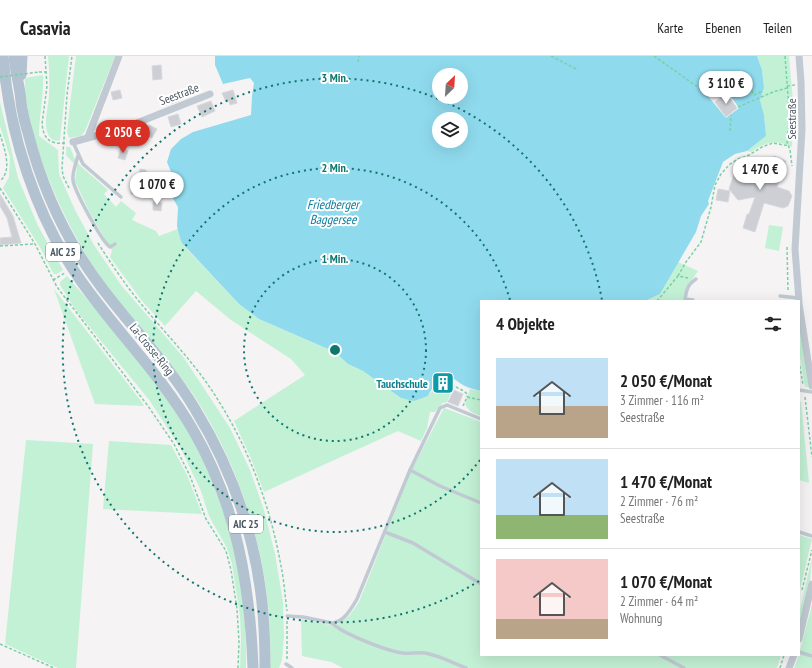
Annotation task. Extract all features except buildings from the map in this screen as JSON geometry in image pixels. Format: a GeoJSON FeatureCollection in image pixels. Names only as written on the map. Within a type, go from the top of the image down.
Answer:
{"type":"FeatureCollection","features":[{"type":"Feature","properties":{"kind":"main road","name":"La-Crosse-Ring"},"geometry":{"type":"LineString","coordinates":[[4,56],[10,108],[18,142],[38,201],[53,233],[81,281],[174,398],[194,432],[218,480],[234,526],[242,558],[248,600],[253,668]]}},
{"type":"Feature","properties":{"kind":"main road","name":"AIC 25"},"geometry":{"type":"LineString","coordinates":[[14,56],[15,73],[20,93]]}},
{"type":"Feature","properties":{"kind":"main road"},"geometry":{"type":"LineString","coordinates":[[20,93],[22,56]]}},
{"type":"Feature","properties":{"kind":"main road","name":"La-Crosse-Ring"},"geometry":{"type":"LineString","coordinates":[[20,93],[23,114],[37,165],[64,228],[88,269],[102,288],[172,374],[207,429],[222,458],[240,502],[253,550],[260,586],[265,668]]}},
{"type":"Feature","properties":{"kind":"street"},"geometry":{"type":"LineString","coordinates":[[88,137],[119,56]]}},
{"type":"Feature","properties":{"kind":"street","name":"Seestraße"},"geometry":{"type":"LineString","coordinates":[[799,56],[802,129],[802,191],[795,249],[799,300]]}},
{"type":"Feature","properties":{"kind":"street","name":"Seestraße"},"geometry":{"type":"LineString","coordinates":[[73,142],[124,128],[210,94]]}},
{"type":"Feature","properties":{"kind":"street","name":"Seestraße"},"geometry":{"type":"LineString","coordinates":[[800,308],[812,386]]}},
{"type":"Feature","properties":{"kind":"street"},"geometry":{"type":"LineString","coordinates":[[800,635],[812,584]]}},
{"type":"Feature","properties":{"kind":"street"},"geometry":{"type":"LineString","coordinates":[[788,668],[794,656]]}},
{"type":"Feature","properties":{"kind":"lane"},"geometry":{"type":"LineString","coordinates":[[73,142],[78,156],[86,167],[121,197]]}},
{"type":"Feature","properties":{"kind":"lane"},"geometry":{"type":"LineString","coordinates":[[78,156],[72,179],[85,208],[102,238],[110,247],[115,244]]}},
{"type":"Feature","properties":{"kind":"lane"},"geometry":{"type":"LineString","coordinates":[[693,300],[685,300],[687,287],[696,279]]}},
{"type":"Feature","properties":{"kind":"lane"},"geometry":{"type":"LineString","coordinates":[[782,298],[796,300]]}},
{"type":"Feature","properties":{"kind":"lane"},"geometry":{"type":"LineString","coordinates":[[800,390],[812,392]]}},
{"type":"Feature","properties":{"kind":"lane"},"geometry":{"type":"LineString","coordinates":[[287,616],[303,617],[332,623],[336,623],[346,616],[357,599],[410,470],[437,413],[443,406],[451,407],[480,419]]}},
{"type":"Feature","properties":{"kind":"lane"},"geometry":{"type":"LineString","coordinates":[[410,470],[440,486],[480,503]]}},
{"type":"Feature","properties":{"kind":"lane"},"geometry":{"type":"LineString","coordinates":[[385,532],[414,544],[480,583]]}},
{"type":"Feature","properties":{"kind":"lane"},"geometry":{"type":"LineString","coordinates":[[800,532],[812,536]]}},
{"type":"Feature","properties":{"kind":"lane"},"geometry":{"type":"LineString","coordinates":[[332,623],[337,628],[349,635],[392,650],[408,654],[424,653],[466,668]]}},
{"type":"Feature","properties":{"kind":"lane"},"geometry":{"type":"LineString","coordinates":[[800,652],[812,656]]}},
{"type":"Feature","properties":{"kind":"lane"},"geometry":{"type":"LineString","coordinates":[[662,656],[684,668]]}},
{"type":"Feature","properties":{"kind":"lane"},"geometry":{"type":"LineString","coordinates":[[286,664],[292,668]]}},
{"type":"Feature","properties":{"kind":"path"},"geometry":{"type":"LineString","coordinates":[[45,56],[47,86],[42,124],[43,130],[50,142],[55,144],[73,142]]}},
{"type":"Feature","properties":{"kind":"path"},"geometry":{"type":"LineString","coordinates":[[69,188],[63,176],[63,172],[67,95],[72,56]]}},
{"type":"Feature","properties":{"kind":"path"},"geometry":{"type":"LineString","coordinates":[[358,62],[359,56]]}},
{"type":"Feature","properties":{"kind":"path"},"geometry":{"type":"LineString","coordinates":[[551,56],[578,70]]}},
{"type":"Feature","properties":{"kind":"path"},"geometry":{"type":"LineString","coordinates":[[654,56],[709,95]]}},
{"type":"Feature","properties":{"kind":"path"},"geometry":{"type":"LineString","coordinates":[[785,56],[789,116],[787,142],[790,150],[792,166]]}},
{"type":"Feature","properties":{"kind":"path"},"geometry":{"type":"LineString","coordinates":[[0,77],[46,72]]}},
{"type":"Feature","properties":{"kind":"path"},"geometry":{"type":"LineString","coordinates":[[742,86],[748,83],[754,95],[763,91]]}},
{"type":"Feature","properties":{"kind":"path"},"geometry":{"type":"LineString","coordinates":[[738,107],[773,92],[787,88]]}},
{"type":"Feature","properties":{"kind":"path"},"geometry":{"type":"LineString","coordinates":[[730,131],[731,115]]}},
{"type":"Feature","properties":{"kind":"path"},"geometry":{"type":"LineString","coordinates":[[0,134],[6,152],[7,168],[6,174],[0,181]]}},
{"type":"Feature","properties":{"kind":"path"},"geometry":{"type":"LineString","coordinates":[[658,300],[678,276],[686,262],[701,242],[711,207],[715,185],[721,174],[730,164],[762,147],[773,144],[788,146]]}},
{"type":"Feature","properties":{"kind":"path"},"geometry":{"type":"LineString","coordinates":[[0,188],[35,244],[57,287],[158,420],[174,444],[190,476],[206,519],[226,551],[231,570],[237,609],[239,642],[238,668]]}},
{"type":"Feature","properties":{"kind":"path"},"geometry":{"type":"LineString","coordinates":[[96,238],[130,290],[184,353],[204,379],[220,402],[248,454],[263,494],[282,567],[287,616],[288,651],[286,664]]}},
{"type":"Feature","properties":{"kind":"path"},"geometry":{"type":"LineString","coordinates":[[788,243],[787,266],[789,298]]}},
{"type":"Feature","properties":{"kind":"path"},"geometry":{"type":"LineString","coordinates":[[0,246],[35,244]]}},
{"type":"Feature","properties":{"kind":"path"},"geometry":{"type":"LineString","coordinates":[[53,280],[65,273]]}},
{"type":"Feature","properties":{"kind":"path"},"geometry":{"type":"LineString","coordinates":[[678,276],[696,279]]}},
{"type":"Feature","properties":{"kind":"path"},"geometry":{"type":"LineString","coordinates":[[800,367],[812,457]]}},
{"type":"Feature","properties":{"kind":"path"},"geometry":{"type":"LineString","coordinates":[[449,380],[452,385],[466,392],[467,394],[464,404]]}},
{"type":"Feature","properties":{"kind":"path"},"geometry":{"type":"LineString","coordinates":[[466,397],[480,400]]}},
{"type":"Feature","properties":{"kind":"path"},"geometry":{"type":"LineString","coordinates":[[802,594],[812,550]]}},
{"type":"Feature","properties":{"kind":"path"},"geometry":{"type":"LineString","coordinates":[[0,644],[54,668]]}},
{"type":"Feature","properties":{"kind":"path"},"geometry":{"type":"LineString","coordinates":[[780,668],[784,656]]}},
{"type":"Feature","properties":{"kind":"green space"},"geometry":{"type":"Polygon","coordinates":[[[48,56],[69,56],[60,140],[58,141],[51,139],[46,125],[49,98],[48,56]]]}},
{"type":"Feature","properties":{"kind":"green space"},"geometry":{"type":"Polygon","coordinates":[[[76,56],[115,56],[85,131],[81,136],[69,138],[67,132],[76,56]]]}},
{"type":"Feature","properties":{"kind":"green space"},"geometry":{"type":"Polygon","coordinates":[[[757,56],[789,56],[793,101],[792,147],[775,142],[761,146],[751,152],[747,151],[766,136],[764,115],[760,100],[764,88],[762,70],[757,56]]]}},
{"type":"Feature","properties":{"kind":"green space"},"geometry":{"type":"Polygon","coordinates":[[[43,75],[39,136],[58,150],[59,174],[75,210],[94,245],[121,285],[184,358],[230,428],[250,470],[264,510],[275,554],[283,602],[284,636],[282,660],[279,668],[270,668],[270,632],[267,597],[261,562],[253,527],[229,460],[213,428],[192,392],[103,281],[73,232],[56,198],[42,162],[33,132],[26,99],[25,78],[43,75]]]}},
{"type":"Feature","properties":{"kind":"green space"},"geometry":{"type":"Polygon","coordinates":[[[0,102],[18,178],[38,226],[63,270],[57,274],[54,274],[52,271],[41,249],[3,188],[9,177],[10,157],[0,126],[0,102]]]}},
{"type":"Feature","properties":{"kind":"green space"},"geometry":{"type":"Polygon","coordinates":[[[66,147],[70,147],[76,162],[108,190],[104,194],[116,207],[121,201],[136,213],[132,220],[156,231],[159,236],[178,229],[180,238],[187,249],[239,304],[259,319],[335,352],[348,364],[363,371],[401,398],[414,400],[428,396],[434,388],[445,389],[451,393],[447,402],[443,403],[435,412],[430,412],[427,428],[421,441],[398,431],[264,492],[234,421],[305,375],[291,359],[231,320],[196,291],[165,326],[142,301],[110,257],[112,251],[89,211],[75,181],[77,167],[66,155],[66,147]]]}},
{"type":"Feature","properties":{"kind":"green space"},"geometry":{"type":"Polygon","coordinates":[[[769,225],[783,227],[779,251],[765,248],[769,225]]]}},
{"type":"Feature","properties":{"kind":"green space"},"geometry":{"type":"Polygon","coordinates":[[[678,262],[698,271],[687,287],[685,300],[647,300],[660,294],[678,262]]]}},
{"type":"Feature","properties":{"kind":"green space"},"geometry":{"type":"Polygon","coordinates":[[[67,276],[154,380],[196,445],[212,480],[225,516],[235,553],[245,629],[246,668],[240,668],[240,616],[232,564],[227,548],[209,516],[201,491],[181,449],[150,401],[75,309],[60,285],[60,282],[67,276]]]}},
{"type":"Feature","properties":{"kind":"green space"},"geometry":{"type":"Polygon","coordinates":[[[54,289],[141,401],[144,406],[95,404],[54,289]]]}},
{"type":"Feature","properties":{"kind":"green space"},"geometry":{"type":"Polygon","coordinates":[[[800,328],[809,387],[805,387],[800,357],[800,328]]]}},
{"type":"Feature","properties":{"kind":"green space"},"geometry":{"type":"Polygon","coordinates":[[[470,389],[480,391],[480,416],[471,412],[465,405],[470,389]]]}},
{"type":"Feature","properties":{"kind":"green space"},"geometry":{"type":"Polygon","coordinates":[[[800,402],[801,402],[809,483],[800,480],[800,402]]]}},
{"type":"Feature","properties":{"kind":"green space"},"geometry":{"type":"Polygon","coordinates":[[[444,408],[480,422],[480,656],[781,656],[777,668],[343,668],[331,662],[302,656],[301,619],[335,626],[349,616],[359,602],[411,471],[444,408]]]}},
{"type":"Feature","properties":{"kind":"green space"},"geometry":{"type":"Polygon","coordinates":[[[26,440],[93,444],[76,668],[58,668],[5,644],[26,440]]]}},
{"type":"Feature","properties":{"kind":"green space"},"geometry":{"type":"Polygon","coordinates":[[[109,441],[171,445],[187,475],[202,514],[103,509],[109,441]]]}},
{"type":"Feature","properties":{"kind":"green space"},"geometry":{"type":"Polygon","coordinates":[[[800,535],[812,539],[800,590],[800,535]]]}},
{"type":"Feature","properties":{"kind":"green space"},"geometry":{"type":"Polygon","coordinates":[[[812,558],[810,581],[800,624],[800,610],[812,558]]]}},
{"type":"Feature","properties":{"kind":"green space"},"geometry":{"type":"Polygon","coordinates":[[[812,605],[812,668],[794,668],[799,656],[800,656],[800,650],[812,605]]]}},
{"type":"Feature","properties":{"kind":"water","name":"Friedberger Baggersee"},"geometry":{"type":"Polygon","coordinates":[[[215,56],[757,56],[762,70],[764,88],[760,100],[764,115],[766,136],[747,151],[735,154],[723,162],[708,201],[709,204],[701,216],[696,232],[660,294],[647,300],[480,300],[480,391],[465,386],[453,378],[444,377],[438,381],[428,396],[414,401],[401,398],[363,371],[348,364],[335,352],[259,319],[239,304],[182,243],[177,226],[178,207],[172,197],[171,172],[167,162],[171,149],[181,139],[193,132],[251,115],[254,83],[250,78],[223,84],[215,65],[215,56]]]}},
{"type":"Feature","properties":{"kind":"pier"},"geometry":{"type":"Polygon","coordinates":[[[727,91],[739,108],[726,118],[708,96],[713,92],[718,98],[727,91]]]}},
{"type":"Feature","properties":{"kind":"place","name":"Tauchschule"},"geometry":{"type":"Point","coordinates":[443,383]}}]}
